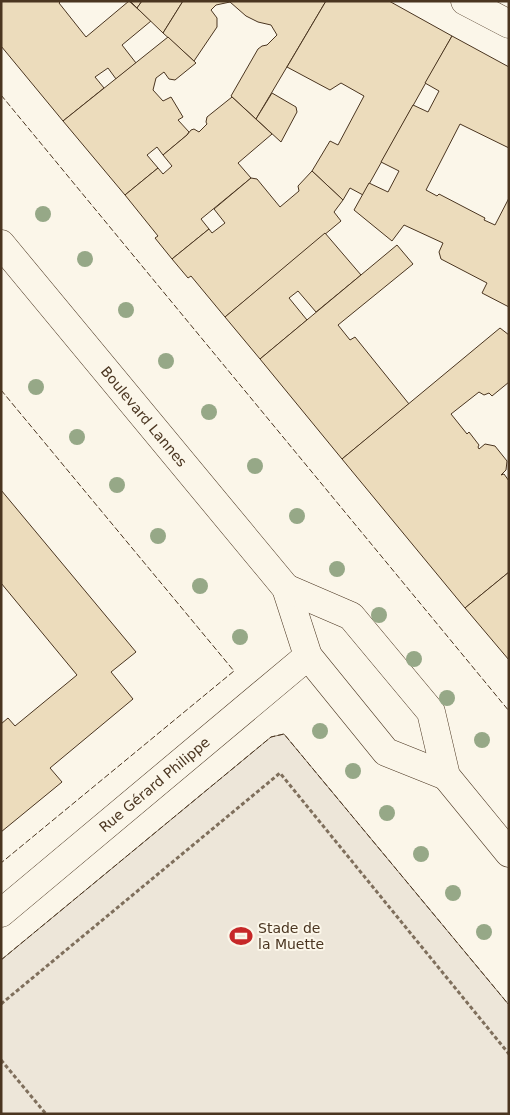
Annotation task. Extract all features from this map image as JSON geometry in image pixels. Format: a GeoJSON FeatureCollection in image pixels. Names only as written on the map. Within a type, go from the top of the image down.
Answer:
{"type":"FeatureCollection","features":[{"type":"Feature","properties":{"kind":"main road"},"geometry":{"type":"LineString","coordinates":[[465,1],[509,24]]}},
{"type":"Feature","properties":{"kind":"main road","name":"Boulevard Lannes"},"geometry":{"type":"LineString","coordinates":[[1,244],[286,588],[308,656],[386,752],[446,776]]}},
{"type":"Feature","properties":{"kind":"main road","name":"Boulevard Lannes"},"geometry":{"type":"LineString","coordinates":[[286,588],[351,616],[431,712],[446,776],[509,853]]}},
{"type":"Feature","properties":{"kind":"main road","name":"Rue Gérard Philippe"},"geometry":{"type":"LineString","coordinates":[[1,913],[308,656]]}},
{"type":"Feature","properties":{"kind":"path"},"geometry":{"type":"LineString","coordinates":[[1,1004],[280,773],[509,1054]]}},
{"type":"Feature","properties":{"kind":"path"},"geometry":{"type":"LineString","coordinates":[[1,1060],[46,1114]]}},
{"type":"Feature","properties":{"kind":"shaded area","name":"Stade de la Muette"},"geometry":{"type":"Polygon","coordinates":[[[284,734],[509,1005],[509,1114],[1,1114],[1,960],[271,737],[284,734]]]}},
{"type":"Feature","properties":{"kind":"building"},"geometry":{"type":"Polygon","coordinates":[[[1,1],[61,1],[59,3],[86,37],[129,1],[151,21],[122,45],[136,63],[116,79],[108,68],[95,77],[104,88],[63,121],[1,46],[1,1]]]}},
{"type":"Feature","properties":{"kind":"building"},"geometry":{"type":"Polygon","coordinates":[[[130,1],[142,1],[137,8],[130,1]]]}},
{"type":"Feature","properties":{"kind":"building"},"geometry":{"type":"Polygon","coordinates":[[[142,1],[183,1],[163,33],[137,8],[142,1]]]}},
{"type":"Feature","properties":{"kind":"building"},"geometry":{"type":"Polygon","coordinates":[[[183,1],[326,1],[256,119],[231,96],[258,49],[267,45],[277,35],[271,25],[258,22],[246,16],[230,2],[216,5],[211,10],[217,18],[217,27],[194,61],[163,33],[183,1]]]}},
{"type":"Feature","properties":{"kind":"building"},"geometry":{"type":"Polygon","coordinates":[[[326,1],[389,1],[452,36],[363,195],[350,188],[343,200],[312,171],[330,141],[338,145],[364,96],[341,83],[330,90],[287,67],[326,1]]]}},
{"type":"Feature","properties":{"kind":"building"},"geometry":{"type":"Polygon","coordinates":[[[452,36],[509,67],[509,148],[460,124],[426,190],[437,196],[439,194],[495,225],[509,198],[509,307],[482,293],[487,283],[441,259],[439,252],[443,243],[404,225],[392,241],[354,210],[369,183],[388,192],[399,171],[381,162],[413,105],[428,112],[439,91],[425,83],[452,36]]]}},
{"type":"Feature","properties":{"kind":"building"},"geometry":{"type":"Polygon","coordinates":[[[168,37],[196,63],[175,80],[169,79],[164,72],[156,78],[153,90],[163,101],[171,97],[183,117],[178,120],[189,132],[163,155],[157,147],[147,155],[158,168],[125,195],[63,121],[168,37]]]}},
{"type":"Feature","properties":{"kind":"building"},"geometry":{"type":"Polygon","coordinates":[[[272,93],[296,107],[297,112],[281,142],[256,119],[272,93]]]}},
{"type":"Feature","properties":{"kind":"building"},"geometry":{"type":"Polygon","coordinates":[[[232,97],[272,134],[238,163],[251,178],[201,219],[209,229],[172,259],[155,238],[158,236],[125,195],[158,168],[163,174],[172,166],[163,155],[191,130],[194,129],[199,132],[207,124],[207,117],[232,97]]]}},
{"type":"Feature","properties":{"kind":"building"},"geometry":{"type":"Polygon","coordinates":[[[312,171],[343,200],[334,212],[341,221],[225,317],[191,276],[188,278],[172,259],[209,229],[212,233],[225,223],[214,209],[251,178],[257,179],[280,207],[299,191],[298,186],[312,171]]]}},
{"type":"Feature","properties":{"kind":"building"},"geometry":{"type":"Polygon","coordinates":[[[325,233],[361,275],[316,312],[298,291],[289,298],[307,320],[260,359],[225,317],[325,233]]]}},
{"type":"Feature","properties":{"kind":"building"},"geometry":{"type":"Polygon","coordinates":[[[397,245],[413,264],[338,325],[350,340],[355,337],[409,404],[342,459],[260,359],[397,245]]]}},
{"type":"Feature","properties":{"kind":"building"},"geometry":{"type":"Polygon","coordinates":[[[500,328],[509,335],[509,382],[492,396],[489,393],[484,395],[479,392],[451,414],[467,434],[469,432],[479,445],[479,449],[485,444],[495,446],[507,461],[506,470],[501,475],[504,474],[509,481],[509,572],[465,608],[342,459],[500,328]]]}},
{"type":"Feature","properties":{"kind":"building"},"geometry":{"type":"Polygon","coordinates":[[[1,490],[136,652],[111,672],[133,699],[50,768],[62,782],[1,832],[1,724],[8,718],[15,726],[77,675],[1,583],[1,490]]]}},
{"type":"Feature","properties":{"kind":"building"},"geometry":{"type":"Polygon","coordinates":[[[509,572],[509,660],[465,608],[509,572]]]}},
{"type":"Feature","properties":{"kind":"fence"},"geometry":{"type":"LineString","coordinates":[[1,95],[509,711]]}},
{"type":"Feature","properties":{"kind":"fence"},"geometry":{"type":"LineString","coordinates":[[1,390],[234,671],[1,863]]}},
{"type":"Feature","properties":{"kind":"fence"},"geometry":{"type":"LineString","coordinates":[[1,960],[271,737],[284,734],[509,1005]]}},
{"type":"Feature","properties":{"kind":"place","name":"Stade de la Muette"},"geometry":{"type":"Point","coordinates":[241,936]}}]}
